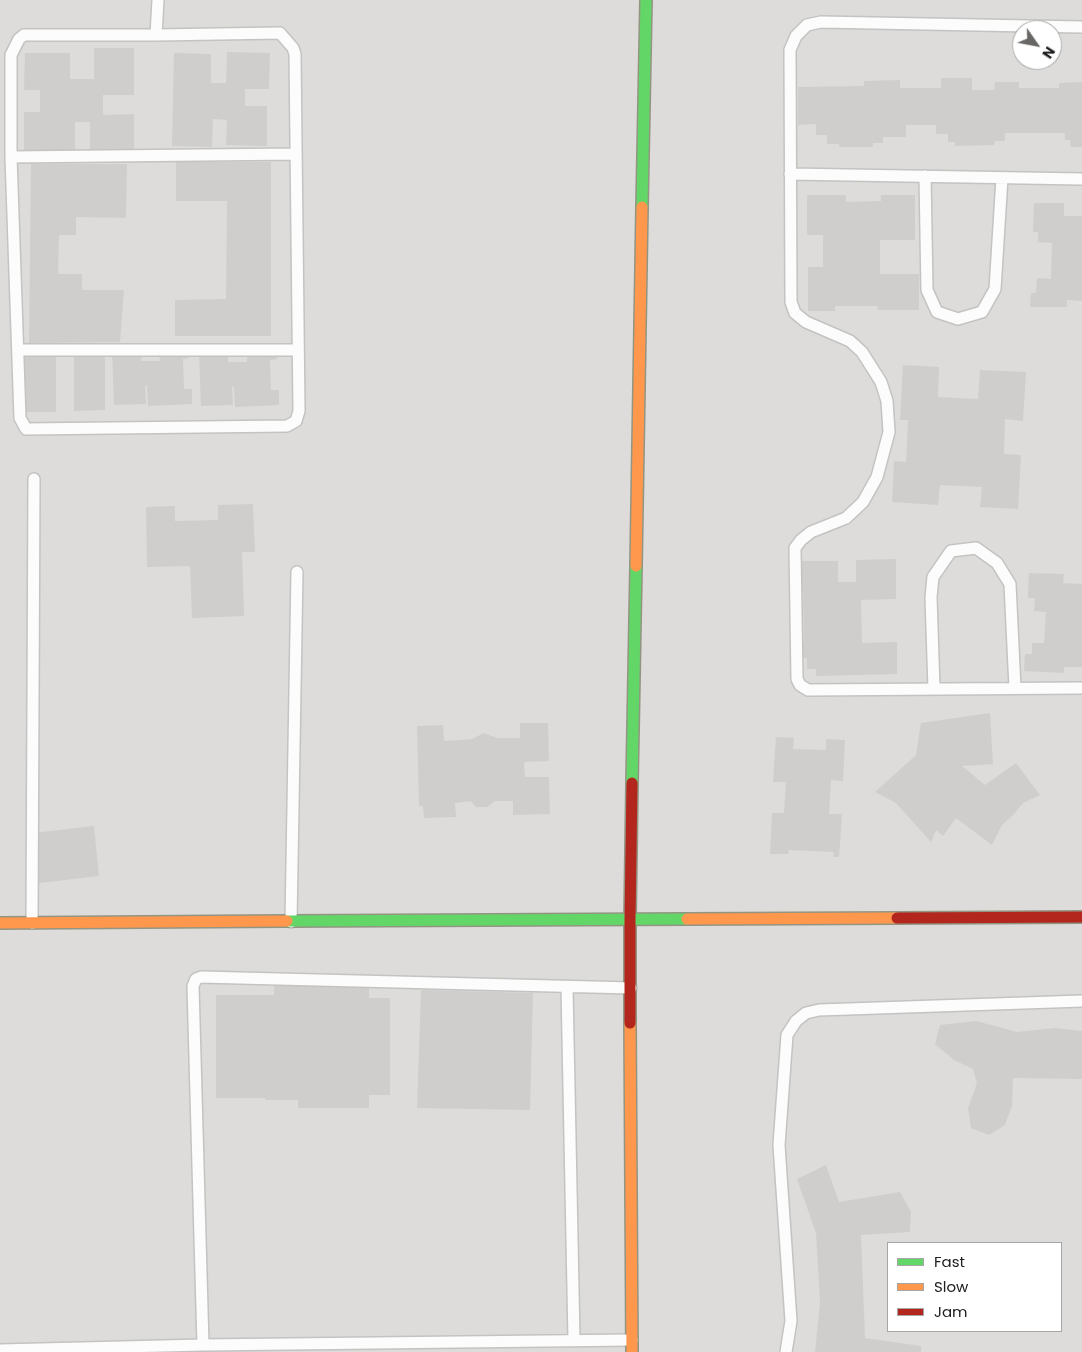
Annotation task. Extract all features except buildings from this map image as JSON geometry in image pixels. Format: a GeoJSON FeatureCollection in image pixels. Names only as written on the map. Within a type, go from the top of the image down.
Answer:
{"type":"FeatureCollection","features":[{"type":"Feature","properties":{"kind":"street"},"geometry":{"type":"LineString","coordinates":[[632,1352],[630,920],[646,0]]}},
{"type":"Feature","properties":{"kind":"street"},"geometry":{"type":"LineString","coordinates":[[0,923],[1082,917]]}},
{"type":"Feature","properties":{"kind":"lane"},"geometry":{"type":"LineString","coordinates":[[156,36],[158,0]]}},
{"type":"Feature","properties":{"kind":"lane"},"geometry":{"type":"LineString","coordinates":[[1082,27],[821,22],[808,25],[796,36],[790,50],[791,302],[795,313],[806,322],[850,341],[862,352],[881,382],[887,401],[889,432],[877,478],[863,502],[846,518],[811,532],[795,548],[797,679],[800,685],[808,690],[1082,688]]}},
{"type":"Feature","properties":{"kind":"lane"},"geometry":{"type":"LineString","coordinates":[[280,33],[293,48],[295,54],[299,411],[296,421],[287,426],[26,429],[20,418],[11,158],[11,55],[19,39],[24,35],[156,36],[280,33]]}},
{"type":"Feature","properties":{"kind":"lane"},"geometry":{"type":"LineString","coordinates":[[11,158],[296,154]]}},
{"type":"Feature","properties":{"kind":"lane"},"geometry":{"type":"LineString","coordinates":[[790,174],[1082,179]]}},
{"type":"Feature","properties":{"kind":"lane"},"geometry":{"type":"LineString","coordinates":[[925,176],[927,290],[937,312],[958,319],[982,312],[995,289],[1002,178]]}},
{"type":"Feature","properties":{"kind":"lane"},"geometry":{"type":"LineString","coordinates":[[18,350],[298,350]]}},
{"type":"Feature","properties":{"kind":"lane"},"geometry":{"type":"LineString","coordinates":[[32,923],[34,479]]}},
{"type":"Feature","properties":{"kind":"lane"},"geometry":{"type":"LineString","coordinates":[[934,689],[932,577],[951,551],[976,548],[997,563],[1010,584],[1015,688]]}},
{"type":"Feature","properties":{"kind":"lane"},"geometry":{"type":"LineString","coordinates":[[291,922],[297,572]]}},
{"type":"Feature","properties":{"kind":"lane"},"geometry":{"type":"LineString","coordinates":[[203,1345],[193,986],[196,979],[201,977],[631,988]]}},
{"type":"Feature","properties":{"kind":"lane"},"geometry":{"type":"LineString","coordinates":[[567,987],[574,1340]]}},
{"type":"Feature","properties":{"kind":"lane"},"geometry":{"type":"LineString","coordinates":[[786,1352],[791,1321],[779,1145],[787,1035],[796,1021],[806,1014],[819,1010],[1082,1001]]}},
{"type":"Feature","properties":{"kind":"lane"},"geometry":{"type":"LineString","coordinates":[[0,1350],[203,1345],[632,1340]]}},
{"type":"Feature","properties":{"kind":"shaded area"},"geometry":{"type":"Polygon","coordinates":[[[0,0],[1082,0],[1082,1352],[0,1352],[0,0]]]}},
{"type":"Feature","properties":{"kind":"traffic: fast"},"geometry":{"type":"LineString","coordinates":[[642,207],[646,0]]}},
{"type":"Feature","properties":{"kind":"traffic: fast"},"geometry":{"type":"LineString","coordinates":[[632,783],[636,566]]}},
{"type":"Feature","properties":{"kind":"traffic: fast"},"geometry":{"type":"LineString","coordinates":[[287,921],[687,919]]}},
{"type":"Feature","properties":{"kind":"traffic: slow"},"geometry":{"type":"LineString","coordinates":[[636,566],[642,207]]}},
{"type":"Feature","properties":{"kind":"traffic: slow"},"geometry":{"type":"LineString","coordinates":[[687,919],[897,918]]}},
{"type":"Feature","properties":{"kind":"traffic: slow"},"geometry":{"type":"LineString","coordinates":[[0,923],[287,921]]}},
{"type":"Feature","properties":{"kind":"traffic: slow"},"geometry":{"type":"LineString","coordinates":[[630,1023],[632,1352]]}},
{"type":"Feature","properties":{"kind":"traffic: jam"},"geometry":{"type":"LineString","coordinates":[[630,1023],[632,783]]}},
{"type":"Feature","properties":{"kind":"traffic: jam"},"geometry":{"type":"LineString","coordinates":[[897,918],[1082,917]]}}]}
